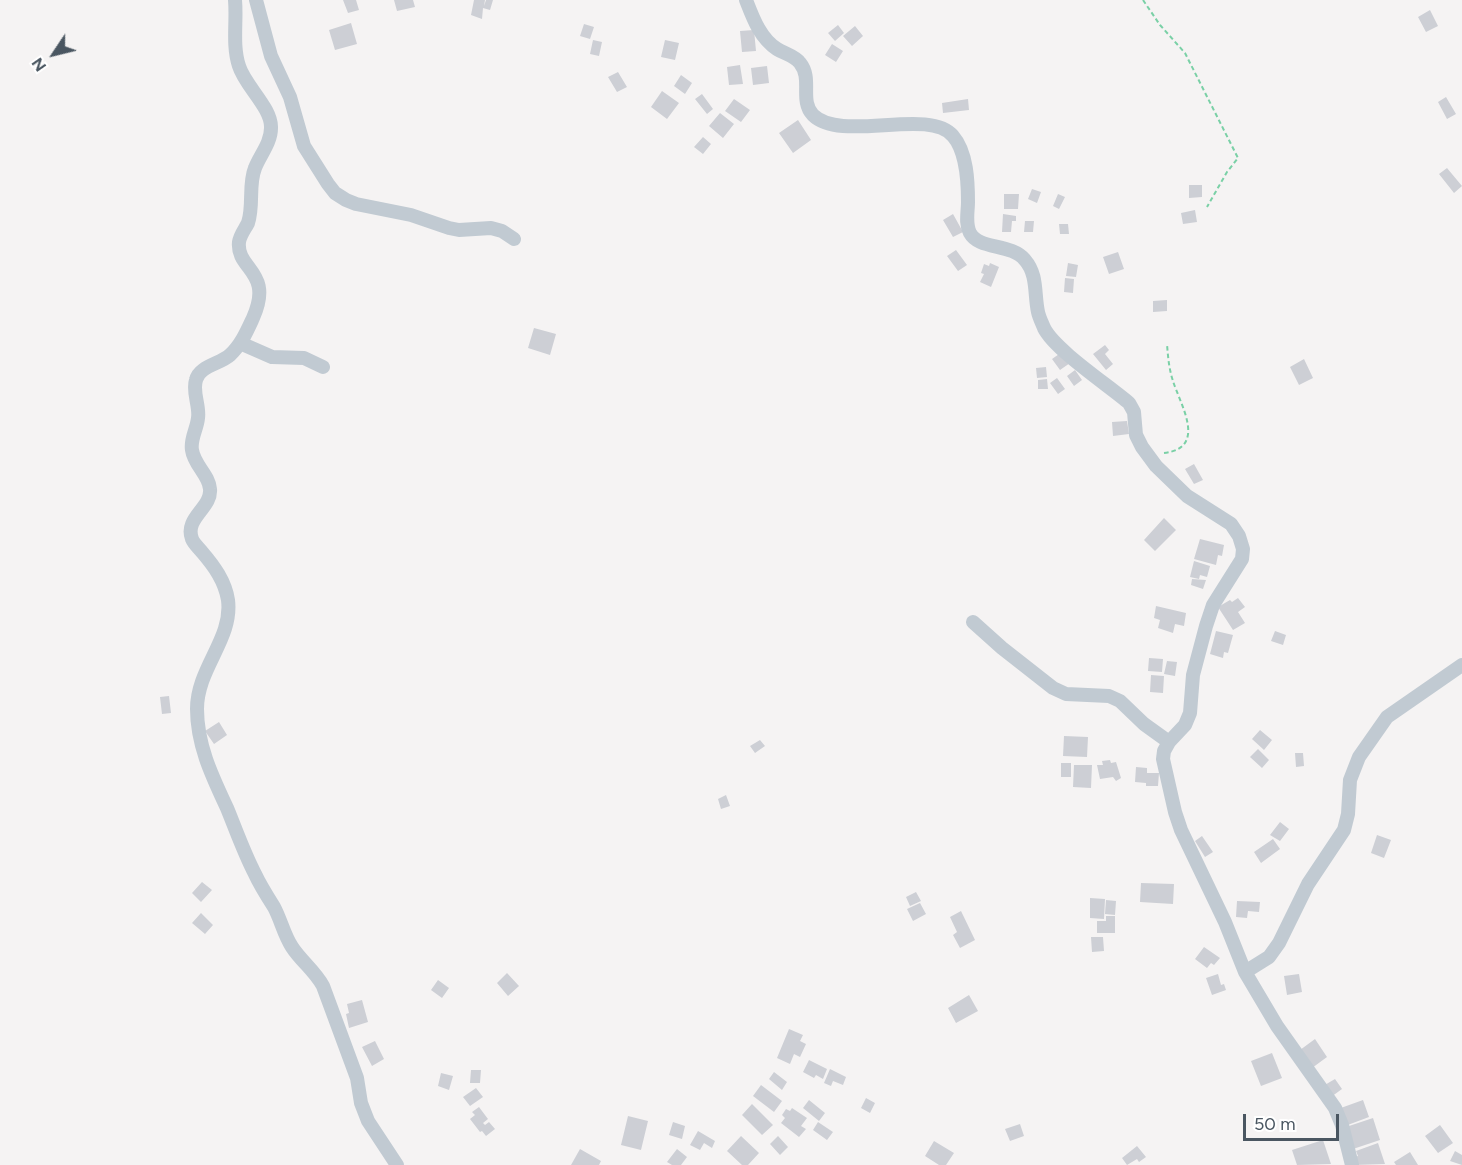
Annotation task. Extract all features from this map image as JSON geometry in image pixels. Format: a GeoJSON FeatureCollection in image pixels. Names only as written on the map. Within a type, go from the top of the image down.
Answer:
{"type":"FeatureCollection","features":[{"type":"Feature","properties":{"kind":"street"},"geometry":{"type":"LineString","coordinates":[[235,0],[236,55],[240,69],[267,112],[272,125],[270,138],[253,171],[252,203],[248,222],[239,240],[242,257],[258,280],[260,291],[255,314],[240,343],[230,356],[198,374],[195,382],[199,416],[191,448],[210,486],[210,494],[191,526],[192,539],[224,582],[228,601],[222,636],[198,689],[197,728],[210,775],[254,873],[292,946],[317,974],[323,986],[357,1078],[361,1103],[368,1120],[397,1165]]}},
{"type":"Feature","properties":{"kind":"street"},"geometry":{"type":"LineString","coordinates":[[256,0],[271,56],[290,97],[304,146],[335,193],[356,204],[411,215],[449,228],[459,230],[491,228],[502,231],[514,239]]}},
{"type":"Feature","properties":{"kind":"street"},"geometry":{"type":"LineString","coordinates":[[746,0],[759,30],[767,40],[800,63],[805,73],[808,109],[815,117],[839,125],[925,124],[941,128],[952,134],[959,145],[966,171],[967,226],[971,235],[977,241],[1000,246],[1024,258],[1035,280],[1038,314],[1046,332],[1058,345],[1129,403],[1134,412],[1136,435],[1156,466],[1187,496],[1231,524],[1239,536],[1243,549],[1242,559],[1213,604],[1193,675],[1190,713],[1185,725],[1169,742],[1163,759],[1181,830],[1225,921],[1245,972],[1277,1026],[1335,1108],[1342,1125],[1352,1165]]}},
{"type":"Feature","properties":{"kind":"street"},"geometry":{"type":"LineString","coordinates":[[240,343],[272,357],[304,358],[323,367]]}},
{"type":"Feature","properties":{"kind":"street"},"geometry":{"type":"LineString","coordinates":[[973,622],[1053,688],[1066,694],[1109,696],[1120,701],[1144,724],[1169,742]]}},
{"type":"Feature","properties":{"kind":"street"},"geometry":{"type":"LineString","coordinates":[[1245,972],[1269,957],[1279,943],[1308,885],[1344,830],[1348,813],[1350,780],[1359,757],[1387,717],[1462,665]]}},
{"type":"Feature","properties":{"kind":"path"},"geometry":{"type":"LineString","coordinates":[[1143,0],[1160,25],[1185,53],[1238,158],[1227,172],[1207,207]]}},
{"type":"Feature","properties":{"kind":"path"},"geometry":{"type":"LineString","coordinates":[[1145,452],[1170,452],[1184,443],[1188,437],[1186,411],[1173,383],[1167,345]]}},
{"type":"Feature","properties":{"kind":"building"},"geometry":{"type":"Polygon","coordinates":[[[343,0],[356,0],[359,10],[348,13],[343,0]]]}},
{"type":"Feature","properties":{"kind":"building"},"geometry":{"type":"Polygon","coordinates":[[[394,0],[413,0],[415,7],[397,11],[394,0]]]}},
{"type":"Feature","properties":{"kind":"building"},"geometry":{"type":"Polygon","coordinates":[[[474,0],[485,0],[484,6],[486,0],[493,0],[490,10],[483,8],[482,19],[471,15],[474,0]]]}},
{"type":"Feature","properties":{"kind":"building"},"geometry":{"type":"Polygon","coordinates":[[[1430,10],[1438,26],[1426,32],[1418,17],[1430,10]]]}},
{"type":"Feature","properties":{"kind":"building"},"geometry":{"type":"Polygon","coordinates":[[[351,23],[357,44],[335,50],[329,30],[351,23]]]}},
{"type":"Feature","properties":{"kind":"building"},"geometry":{"type":"Polygon","coordinates":[[[584,24],[594,27],[590,39],[580,36],[584,24]]]}},
{"type":"Feature","properties":{"kind":"building"},"geometry":{"type":"Polygon","coordinates":[[[838,25],[844,33],[835,41],[828,33],[838,25]]]}},
{"type":"Feature","properties":{"kind":"building"},"geometry":{"type":"Polygon","coordinates":[[[855,26],[863,36],[852,46],[843,36],[855,26]]]}},
{"type":"Feature","properties":{"kind":"building"},"geometry":{"type":"Polygon","coordinates":[[[754,30],[756,51],[742,52],[740,31],[754,30]]]}},
{"type":"Feature","properties":{"kind":"building"},"geometry":{"type":"Polygon","coordinates":[[[593,40],[602,42],[599,56],[590,54],[593,40]]]}},
{"type":"Feature","properties":{"kind":"building"},"geometry":{"type":"Polygon","coordinates":[[[665,40],[679,43],[675,60],[661,57],[665,40]]]}},
{"type":"Feature","properties":{"kind":"building"},"geometry":{"type":"Polygon","coordinates":[[[832,44],[843,51],[836,62],[825,55],[832,44]]]}},
{"type":"Feature","properties":{"kind":"building"},"geometry":{"type":"Polygon","coordinates":[[[740,65],[743,84],[729,85],[727,67],[740,65]]]}},
{"type":"Feature","properties":{"kind":"building"},"geometry":{"type":"Polygon","coordinates":[[[767,66],[769,83],[753,85],[751,68],[767,66]]]}},
{"type":"Feature","properties":{"kind":"building"},"geometry":{"type":"Polygon","coordinates":[[[618,72],[627,87],[617,92],[608,77],[618,72]]]}},
{"type":"Feature","properties":{"kind":"building"},"geometry":{"type":"Polygon","coordinates":[[[681,75],[692,83],[685,94],[674,86],[681,75]]]}},
{"type":"Feature","properties":{"kind":"building"},"geometry":{"type":"Polygon","coordinates":[[[662,91],[679,103],[667,119],[651,107],[662,91]]]}},
{"type":"Feature","properties":{"kind":"building"},"geometry":{"type":"Polygon","coordinates":[[[702,94],[713,109],[707,114],[695,99],[702,94]]]}},
{"type":"Feature","properties":{"kind":"building"},"geometry":{"type":"Polygon","coordinates":[[[1446,97],[1456,114],[1447,119],[1438,102],[1446,97]]]}},
{"type":"Feature","properties":{"kind":"building"},"geometry":{"type":"Polygon","coordinates":[[[734,99],[750,110],[741,122],[725,111],[734,99]]]}},
{"type":"Feature","properties":{"kind":"building"},"geometry":{"type":"Polygon","coordinates":[[[968,99],[969,110],[943,113],[942,103],[968,99]]]}},
{"type":"Feature","properties":{"kind":"building"},"geometry":{"type":"Polygon","coordinates":[[[720,113],[734,124],[723,138],[709,126],[720,113]]]}},
{"type":"Feature","properties":{"kind":"building"},"geometry":{"type":"Polygon","coordinates":[[[798,120],[811,140],[793,153],[779,133],[798,120]]]}},
{"type":"Feature","properties":{"kind":"building"},"geometry":{"type":"Polygon","coordinates":[[[703,137],[711,144],[703,154],[694,147],[703,137]]]}},
{"type":"Feature","properties":{"kind":"building"},"geometry":{"type":"Polygon","coordinates":[[[1447,168],[1462,186],[1454,193],[1439,174],[1447,168]]]}},
{"type":"Feature","properties":{"kind":"building"},"geometry":{"type":"Polygon","coordinates":[[[1189,185],[1202,185],[1202,197],[1189,198],[1189,185]]]}},
{"type":"Feature","properties":{"kind":"building"},"geometry":{"type":"Polygon","coordinates":[[[1032,189],[1041,192],[1037,203],[1028,199],[1032,189]]]}},
{"type":"Feature","properties":{"kind":"building"},"geometry":{"type":"Polygon","coordinates":[[[1004,194],[1019,194],[1018,209],[1004,209],[1004,194]]]}},
{"type":"Feature","properties":{"kind":"building"},"geometry":{"type":"Polygon","coordinates":[[[1058,194],[1065,197],[1059,209],[1053,206],[1058,194]]]}},
{"type":"Feature","properties":{"kind":"building"},"geometry":{"type":"Polygon","coordinates":[[[1195,210],[1197,222],[1183,224],[1181,213],[1195,210]]]}},
{"type":"Feature","properties":{"kind":"building"},"geometry":{"type":"Polygon","coordinates":[[[953,214],[963,232],[953,237],[943,220],[953,214]]]}},
{"type":"Feature","properties":{"kind":"building"},"geometry":{"type":"Polygon","coordinates":[[[1003,214],[1016,216],[1016,221],[1012,221],[1011,232],[1002,232],[1003,214]]]}},
{"type":"Feature","properties":{"kind":"building"},"geometry":{"type":"Polygon","coordinates":[[[1025,221],[1034,221],[1033,232],[1024,232],[1025,221]]]}},
{"type":"Feature","properties":{"kind":"building"},"geometry":{"type":"Polygon","coordinates":[[[1059,224],[1068,224],[1069,234],[1060,234],[1059,224]]]}},
{"type":"Feature","properties":{"kind":"building"},"geometry":{"type":"Polygon","coordinates":[[[956,250],[967,265],[958,271],[947,256],[956,250]]]}},
{"type":"Feature","properties":{"kind":"building"},"geometry":{"type":"Polygon","coordinates":[[[1118,252],[1124,269],[1109,274],[1103,257],[1118,252]]]}},
{"type":"Feature","properties":{"kind":"building"},"geometry":{"type":"Polygon","coordinates":[[[990,263],[999,267],[991,287],[980,282],[984,274],[981,273],[984,264],[989,266],[990,263]]]}},
{"type":"Feature","properties":{"kind":"building"},"geometry":{"type":"Polygon","coordinates":[[[1068,263],[1078,265],[1076,277],[1066,276],[1068,263]]]}},
{"type":"Feature","properties":{"kind":"building"},"geometry":{"type":"Polygon","coordinates":[[[1065,278],[1074,279],[1073,293],[1064,292],[1065,278]]]}},
{"type":"Feature","properties":{"kind":"building"},"geometry":{"type":"Polygon","coordinates":[[[1167,300],[1167,311],[1153,312],[1153,301],[1167,300]]]}},
{"type":"Feature","properties":{"kind":"building"},"geometry":{"type":"Polygon","coordinates":[[[534,328],[556,334],[550,355],[528,348],[534,328]]]}},
{"type":"Feature","properties":{"kind":"building"},"geometry":{"type":"Polygon","coordinates":[[[1105,345],[1109,350],[1105,354],[1113,364],[1106,370],[1093,354],[1105,345]]]}},
{"type":"Feature","properties":{"kind":"building"},"geometry":{"type":"Polygon","coordinates":[[[1062,352],[1070,363],[1060,370],[1052,359],[1062,352]]]}},
{"type":"Feature","properties":{"kind":"building"},"geometry":{"type":"Polygon","coordinates":[[[1304,359],[1313,378],[1299,385],[1290,367],[1304,359]]]}},
{"type":"Feature","properties":{"kind":"building"},"geometry":{"type":"Polygon","coordinates":[[[1046,367],[1047,377],[1037,378],[1036,368],[1046,367]]]}},
{"type":"Feature","properties":{"kind":"building"},"geometry":{"type":"Polygon","coordinates":[[[1075,370],[1082,380],[1074,386],[1067,376],[1075,370]]]}},
{"type":"Feature","properties":{"kind":"building"},"geometry":{"type":"Polygon","coordinates":[[[1057,378],[1065,389],[1058,394],[1050,383],[1057,378]]]}},
{"type":"Feature","properties":{"kind":"building"},"geometry":{"type":"Polygon","coordinates":[[[1047,379],[1048,389],[1038,389],[1038,380],[1047,379]]]}},
{"type":"Feature","properties":{"kind":"building"},"geometry":{"type":"Polygon","coordinates":[[[1127,421],[1129,434],[1113,436],[1112,422],[1127,421]]]}},
{"type":"Feature","properties":{"kind":"building"},"geometry":{"type":"Polygon","coordinates":[[[1194,464],[1203,480],[1194,484],[1185,469],[1194,464]]]}},
{"type":"Feature","properties":{"kind":"building"},"geometry":{"type":"Polygon","coordinates":[[[1164,518],[1176,530],[1155,551],[1144,540],[1164,518]]]}},
{"type":"Feature","properties":{"kind":"building"},"geometry":{"type":"Polygon","coordinates":[[[1200,539],[1224,545],[1222,556],[1218,555],[1216,565],[1194,559],[1200,539]]]}},
{"type":"Feature","properties":{"kind":"building"},"geometry":{"type":"Polygon","coordinates":[[[1194,561],[1210,566],[1207,577],[1200,575],[1199,579],[1190,577],[1194,561]]]}},
{"type":"Feature","properties":{"kind":"building"},"geometry":{"type":"Polygon","coordinates":[[[1192,579],[1206,580],[1203,589],[1191,585],[1192,579]]]}},
{"type":"Feature","properties":{"kind":"building"},"geometry":{"type":"Polygon","coordinates":[[[1238,598],[1245,607],[1238,612],[1245,623],[1233,630],[1218,607],[1238,598]]]}},
{"type":"Feature","properties":{"kind":"building"},"geometry":{"type":"Polygon","coordinates":[[[1156,606],[1186,613],[1184,626],[1175,624],[1173,633],[1158,628],[1160,620],[1154,618],[1156,606]]]}},
{"type":"Feature","properties":{"kind":"building"},"geometry":{"type":"Polygon","coordinates":[[[1216,631],[1233,635],[1228,653],[1224,652],[1223,658],[1210,654],[1216,631]]]}},
{"type":"Feature","properties":{"kind":"building"},"geometry":{"type":"Polygon","coordinates":[[[1275,631],[1286,635],[1283,645],[1271,641],[1275,631]]]}},
{"type":"Feature","properties":{"kind":"building"},"geometry":{"type":"Polygon","coordinates":[[[1149,658],[1163,659],[1162,672],[1148,671],[1149,658]]]}},
{"type":"Feature","properties":{"kind":"building"},"geometry":{"type":"Polygon","coordinates":[[[1167,661],[1177,662],[1175,676],[1164,674],[1167,661]]]}},
{"type":"Feature","properties":{"kind":"building"},"geometry":{"type":"Polygon","coordinates":[[[1151,675],[1164,676],[1163,693],[1150,692],[1151,675]]]}},
{"type":"Feature","properties":{"kind":"building"},"geometry":{"type":"Polygon","coordinates":[[[169,696],[171,713],[162,714],[160,697],[169,696]]]}},
{"type":"Feature","properties":{"kind":"building"},"geometry":{"type":"Polygon","coordinates":[[[219,722],[227,735],[214,744],[205,731],[219,722]]]}},
{"type":"Feature","properties":{"kind":"building"},"geometry":{"type":"Polygon","coordinates":[[[1260,730],[1272,740],[1264,750],[1252,739],[1260,730]]]}},
{"type":"Feature","properties":{"kind":"building"},"geometry":{"type":"Polygon","coordinates":[[[1064,736],[1088,737],[1087,757],[1063,756],[1064,736]]]}},
{"type":"Feature","properties":{"kind":"building"},"geometry":{"type":"Polygon","coordinates":[[[760,740],[765,746],[755,753],[750,746],[760,740]]]}},
{"type":"Feature","properties":{"kind":"building"},"geometry":{"type":"Polygon","coordinates":[[[1258,749],[1269,760],[1262,768],[1250,757],[1258,749]]]}},
{"type":"Feature","properties":{"kind":"building"},"geometry":{"type":"Polygon","coordinates":[[[1295,753],[1303,753],[1304,766],[1296,767],[1295,753]]]}},
{"type":"Feature","properties":{"kind":"building"},"geometry":{"type":"Polygon","coordinates":[[[1110,760],[1111,763],[1116,762],[1121,778],[1116,781],[1113,777],[1100,779],[1097,765],[1103,765],[1102,761],[1110,760]]]}},
{"type":"Feature","properties":{"kind":"building"},"geometry":{"type":"Polygon","coordinates":[[[1061,763],[1071,763],[1071,777],[1061,777],[1061,763]]]}},
{"type":"Feature","properties":{"kind":"building"},"geometry":{"type":"Polygon","coordinates":[[[1074,765],[1092,765],[1091,788],[1073,787],[1074,765]]]}},
{"type":"Feature","properties":{"kind":"building"},"geometry":{"type":"Polygon","coordinates":[[[1136,767],[1147,768],[1147,773],[1159,773],[1158,786],[1146,786],[1146,783],[1135,782],[1136,767]]]}},
{"type":"Feature","properties":{"kind":"building"},"geometry":{"type":"Polygon","coordinates":[[[726,795],[730,806],[721,809],[718,799],[726,795]]]}},
{"type":"Feature","properties":{"kind":"building"},"geometry":{"type":"Polygon","coordinates":[[[1280,822],[1289,829],[1280,841],[1270,835],[1280,822]]]}},
{"type":"Feature","properties":{"kind":"building"},"geometry":{"type":"Polygon","coordinates":[[[1377,835],[1391,840],[1384,858],[1371,853],[1377,835]]]}},
{"type":"Feature","properties":{"kind":"building"},"geometry":{"type":"Polygon","coordinates":[[[1202,836],[1213,852],[1205,857],[1195,841],[1202,836]]]}},
{"type":"Feature","properties":{"kind":"building"},"geometry":{"type":"Polygon","coordinates":[[[1273,839],[1280,849],[1261,863],[1254,852],[1273,839]]]}},
{"type":"Feature","properties":{"kind":"building"},"geometry":{"type":"Polygon","coordinates":[[[202,882],[212,890],[201,902],[192,893],[202,882]]]}},
{"type":"Feature","properties":{"kind":"building"},"geometry":{"type":"Polygon","coordinates":[[[1141,883],[1174,884],[1173,904],[1140,902],[1141,883]]]}},
{"type":"Feature","properties":{"kind":"building"},"geometry":{"type":"Polygon","coordinates":[[[916,892],[921,901],[910,906],[906,897],[916,892]]]}},
{"type":"Feature","properties":{"kind":"building"},"geometry":{"type":"Polygon","coordinates":[[[1090,898],[1105,899],[1104,919],[1090,918],[1090,898]]]}},
{"type":"Feature","properties":{"kind":"building"},"geometry":{"type":"Polygon","coordinates":[[[1106,900],[1116,901],[1115,915],[1105,914],[1106,900]]]}},
{"type":"Feature","properties":{"kind":"building"},"geometry":{"type":"Polygon","coordinates":[[[1237,901],[1260,902],[1259,912],[1248,911],[1247,918],[1236,917],[1237,901]]]}},
{"type":"Feature","properties":{"kind":"building"},"geometry":{"type":"Polygon","coordinates":[[[920,903],[926,914],[913,921],[907,909],[920,903]]]}},
{"type":"Feature","properties":{"kind":"building"},"geometry":{"type":"Polygon","coordinates":[[[961,911],[975,940],[960,948],[953,935],[957,932],[950,917],[961,911]]]}},
{"type":"Feature","properties":{"kind":"building"},"geometry":{"type":"Polygon","coordinates":[[[201,913],[213,925],[205,934],[192,923],[201,913]]]}},
{"type":"Feature","properties":{"kind":"building"},"geometry":{"type":"Polygon","coordinates":[[[1106,916],[1115,916],[1115,933],[1097,933],[1097,921],[1106,921],[1106,916]]]}},
{"type":"Feature","properties":{"kind":"building"},"geometry":{"type":"Polygon","coordinates":[[[1091,937],[1103,937],[1104,951],[1092,952],[1091,937]]]}},
{"type":"Feature","properties":{"kind":"building"},"geometry":{"type":"Polygon","coordinates":[[[1204,947],[1220,958],[1214,965],[1211,963],[1207,968],[1195,959],[1204,947]]]}},
{"type":"Feature","properties":{"kind":"building"},"geometry":{"type":"Polygon","coordinates":[[[507,973],[519,986],[508,996],[497,983],[507,973]]]}},
{"type":"Feature","properties":{"kind":"building"},"geometry":{"type":"Polygon","coordinates":[[[1218,974],[1221,985],[1224,984],[1226,990],[1212,995],[1206,978],[1218,974]]]}},
{"type":"Feature","properties":{"kind":"building"},"geometry":{"type":"Polygon","coordinates":[[[1299,974],[1302,992],[1287,995],[1284,976],[1299,974]]]}},
{"type":"Feature","properties":{"kind":"building"},"geometry":{"type":"Polygon","coordinates":[[[438,980],[449,988],[442,998],[431,990],[438,980]]]}},
{"type":"Feature","properties":{"kind":"building"},"geometry":{"type":"Polygon","coordinates":[[[969,995],[978,1011],[956,1023],[948,1008],[969,995]]]}},
{"type":"Feature","properties":{"kind":"building"},"geometry":{"type":"Polygon","coordinates":[[[362,1000],[368,1022],[349,1028],[346,1014],[349,1013],[347,1004],[362,1000]]]}},
{"type":"Feature","properties":{"kind":"building"},"geometry":{"type":"Polygon","coordinates":[[[789,1029],[803,1035],[800,1041],[806,1044],[800,1057],[794,1054],[790,1064],[777,1058],[789,1029]]]}},
{"type":"Feature","properties":{"kind":"building"},"geometry":{"type":"Polygon","coordinates":[[[1315,1039],[1327,1057],[1312,1068],[1300,1050],[1315,1039]]]}},
{"type":"Feature","properties":{"kind":"building"},"geometry":{"type":"Polygon","coordinates":[[[375,1041],[384,1059],[372,1066],[362,1047],[375,1041]]]}},
{"type":"Feature","properties":{"kind":"building"},"geometry":{"type":"Polygon","coordinates":[[[1272,1053],[1282,1078],[1261,1086],[1251,1061],[1272,1053]]]}},
{"type":"Feature","properties":{"kind":"building"},"geometry":{"type":"Polygon","coordinates":[[[809,1060],[827,1069],[823,1079],[816,1075],[814,1078],[803,1072],[809,1060]]]}},
{"type":"Feature","properties":{"kind":"building"},"geometry":{"type":"Polygon","coordinates":[[[830,1069],[846,1077],[843,1085],[833,1081],[831,1086],[824,1083],[830,1069]]]}},
{"type":"Feature","properties":{"kind":"building"},"geometry":{"type":"Polygon","coordinates":[[[471,1070],[481,1070],[480,1083],[470,1083],[471,1070]]]}},
{"type":"Feature","properties":{"kind":"building"},"geometry":{"type":"Polygon","coordinates":[[[774,1072],[787,1082],[782,1090],[769,1079],[774,1072]]]}},
{"type":"Feature","properties":{"kind":"building"},"geometry":{"type":"Polygon","coordinates":[[[441,1073],[453,1076],[449,1090],[438,1086],[441,1073]]]}},
{"type":"Feature","properties":{"kind":"building"},"geometry":{"type":"Polygon","coordinates":[[[1335,1079],[1342,1089],[1331,1097],[1323,1086],[1335,1079]]]}},
{"type":"Feature","properties":{"kind":"building"},"geometry":{"type":"Polygon","coordinates":[[[761,1085],[782,1101],[774,1112],[753,1096],[761,1085]]]}},
{"type":"Feature","properties":{"kind":"building"},"geometry":{"type":"Polygon","coordinates":[[[476,1088],[483,1097],[470,1106],[463,1097],[476,1088]]]}},
{"type":"Feature","properties":{"kind":"building"},"geometry":{"type":"Polygon","coordinates":[[[866,1098],[875,1103],[870,1113],[861,1108],[866,1098]]]}},
{"type":"Feature","properties":{"kind":"building"},"geometry":{"type":"Polygon","coordinates":[[[809,1100],[825,1113],[819,1121],[803,1108],[809,1100]]]}},
{"type":"Feature","properties":{"kind":"building"},"geometry":{"type":"Polygon","coordinates":[[[1363,1100],[1369,1117],[1345,1126],[1338,1109],[1363,1100]]]}},
{"type":"Feature","properties":{"kind":"building"},"geometry":{"type":"Polygon","coordinates":[[[752,1104],[773,1125],[762,1135],[742,1115],[752,1104]]]}},
{"type":"Feature","properties":{"kind":"building"},"geometry":{"type":"Polygon","coordinates":[[[479,1107],[488,1119],[483,1123],[485,1125],[489,1122],[495,1129],[486,1136],[470,1119],[475,1115],[472,1112],[479,1107]]]}},
{"type":"Feature","properties":{"kind":"building"},"geometry":{"type":"Polygon","coordinates":[[[792,1108],[807,1118],[801,1126],[806,1129],[799,1137],[781,1123],[785,1118],[782,1115],[786,1109],[790,1111],[792,1108]]]}},
{"type":"Feature","properties":{"kind":"building"},"geometry":{"type":"Polygon","coordinates":[[[628,1116],[648,1121],[641,1150],[621,1145],[628,1116]]]}},
{"type":"Feature","properties":{"kind":"building"},"geometry":{"type":"Polygon","coordinates":[[[1373,1118],[1380,1140],[1350,1150],[1343,1128],[1373,1118]]]}},
{"type":"Feature","properties":{"kind":"building"},"geometry":{"type":"Polygon","coordinates":[[[673,1122],[685,1126],[682,1139],[669,1135],[673,1122]]]}},
{"type":"Feature","properties":{"kind":"building"},"geometry":{"type":"Polygon","coordinates":[[[818,1122],[833,1132],[827,1140],[813,1130],[818,1122]]]}},
{"type":"Feature","properties":{"kind":"building"},"geometry":{"type":"Polygon","coordinates":[[[1020,1124],[1024,1136],[1010,1141],[1005,1129],[1020,1124]]]}},
{"type":"Feature","properties":{"kind":"building"},"geometry":{"type":"Polygon","coordinates":[[[1440,1125],[1453,1143],[1438,1153],[1425,1136],[1440,1125]]]}},
{"type":"Feature","properties":{"kind":"building"},"geometry":{"type":"Polygon","coordinates":[[[698,1131],[715,1141],[712,1148],[704,1143],[700,1150],[690,1145],[698,1131]]]}},
{"type":"Feature","properties":{"kind":"building"},"geometry":{"type":"Polygon","coordinates":[[[741,1136],[759,1153],[748,1165],[742,1165],[727,1151],[741,1136]]]}},
{"type":"Feature","properties":{"kind":"building"},"geometry":{"type":"Polygon","coordinates":[[[778,1136],[788,1147],[780,1155],[770,1144],[778,1136]]]}},
{"type":"Feature","properties":{"kind":"building"},"geometry":{"type":"Polygon","coordinates":[[[1323,1140],[1331,1164],[1297,1165],[1292,1150],[1323,1140]]]}},
{"type":"Feature","properties":{"kind":"building"},"geometry":{"type":"Polygon","coordinates":[[[934,1141],[954,1153],[946,1165],[939,1165],[925,1156],[934,1141]]]}},
{"type":"Feature","properties":{"kind":"building"},"geometry":{"type":"Polygon","coordinates":[[[1378,1143],[1385,1164],[1353,1165],[1350,1158],[1358,1156],[1356,1151],[1378,1143]]]}},
{"type":"Feature","properties":{"kind":"building"},"geometry":{"type":"Polygon","coordinates":[[[1137,1146],[1146,1157],[1139,1162],[1137,1159],[1127,1165],[1122,1158],[1137,1146]]]}},
{"type":"Feature","properties":{"kind":"building"},"geometry":{"type":"Polygon","coordinates":[[[580,1149],[601,1161],[599,1165],[571,1165],[580,1149]]]}},
{"type":"Feature","properties":{"kind":"building"},"geometry":{"type":"Polygon","coordinates":[[[677,1149],[687,1157],[681,1165],[672,1165],[667,1162],[677,1149]]]}},
{"type":"Feature","properties":{"kind":"building"},"geometry":{"type":"Polygon","coordinates":[[[1455,1151],[1462,1155],[1462,1165],[1450,1161],[1455,1151]]]}},
{"type":"Feature","properties":{"kind":"building"},"geometry":{"type":"Polygon","coordinates":[[[1410,1152],[1418,1165],[1396,1165],[1394,1162],[1410,1152]]]}}]}
